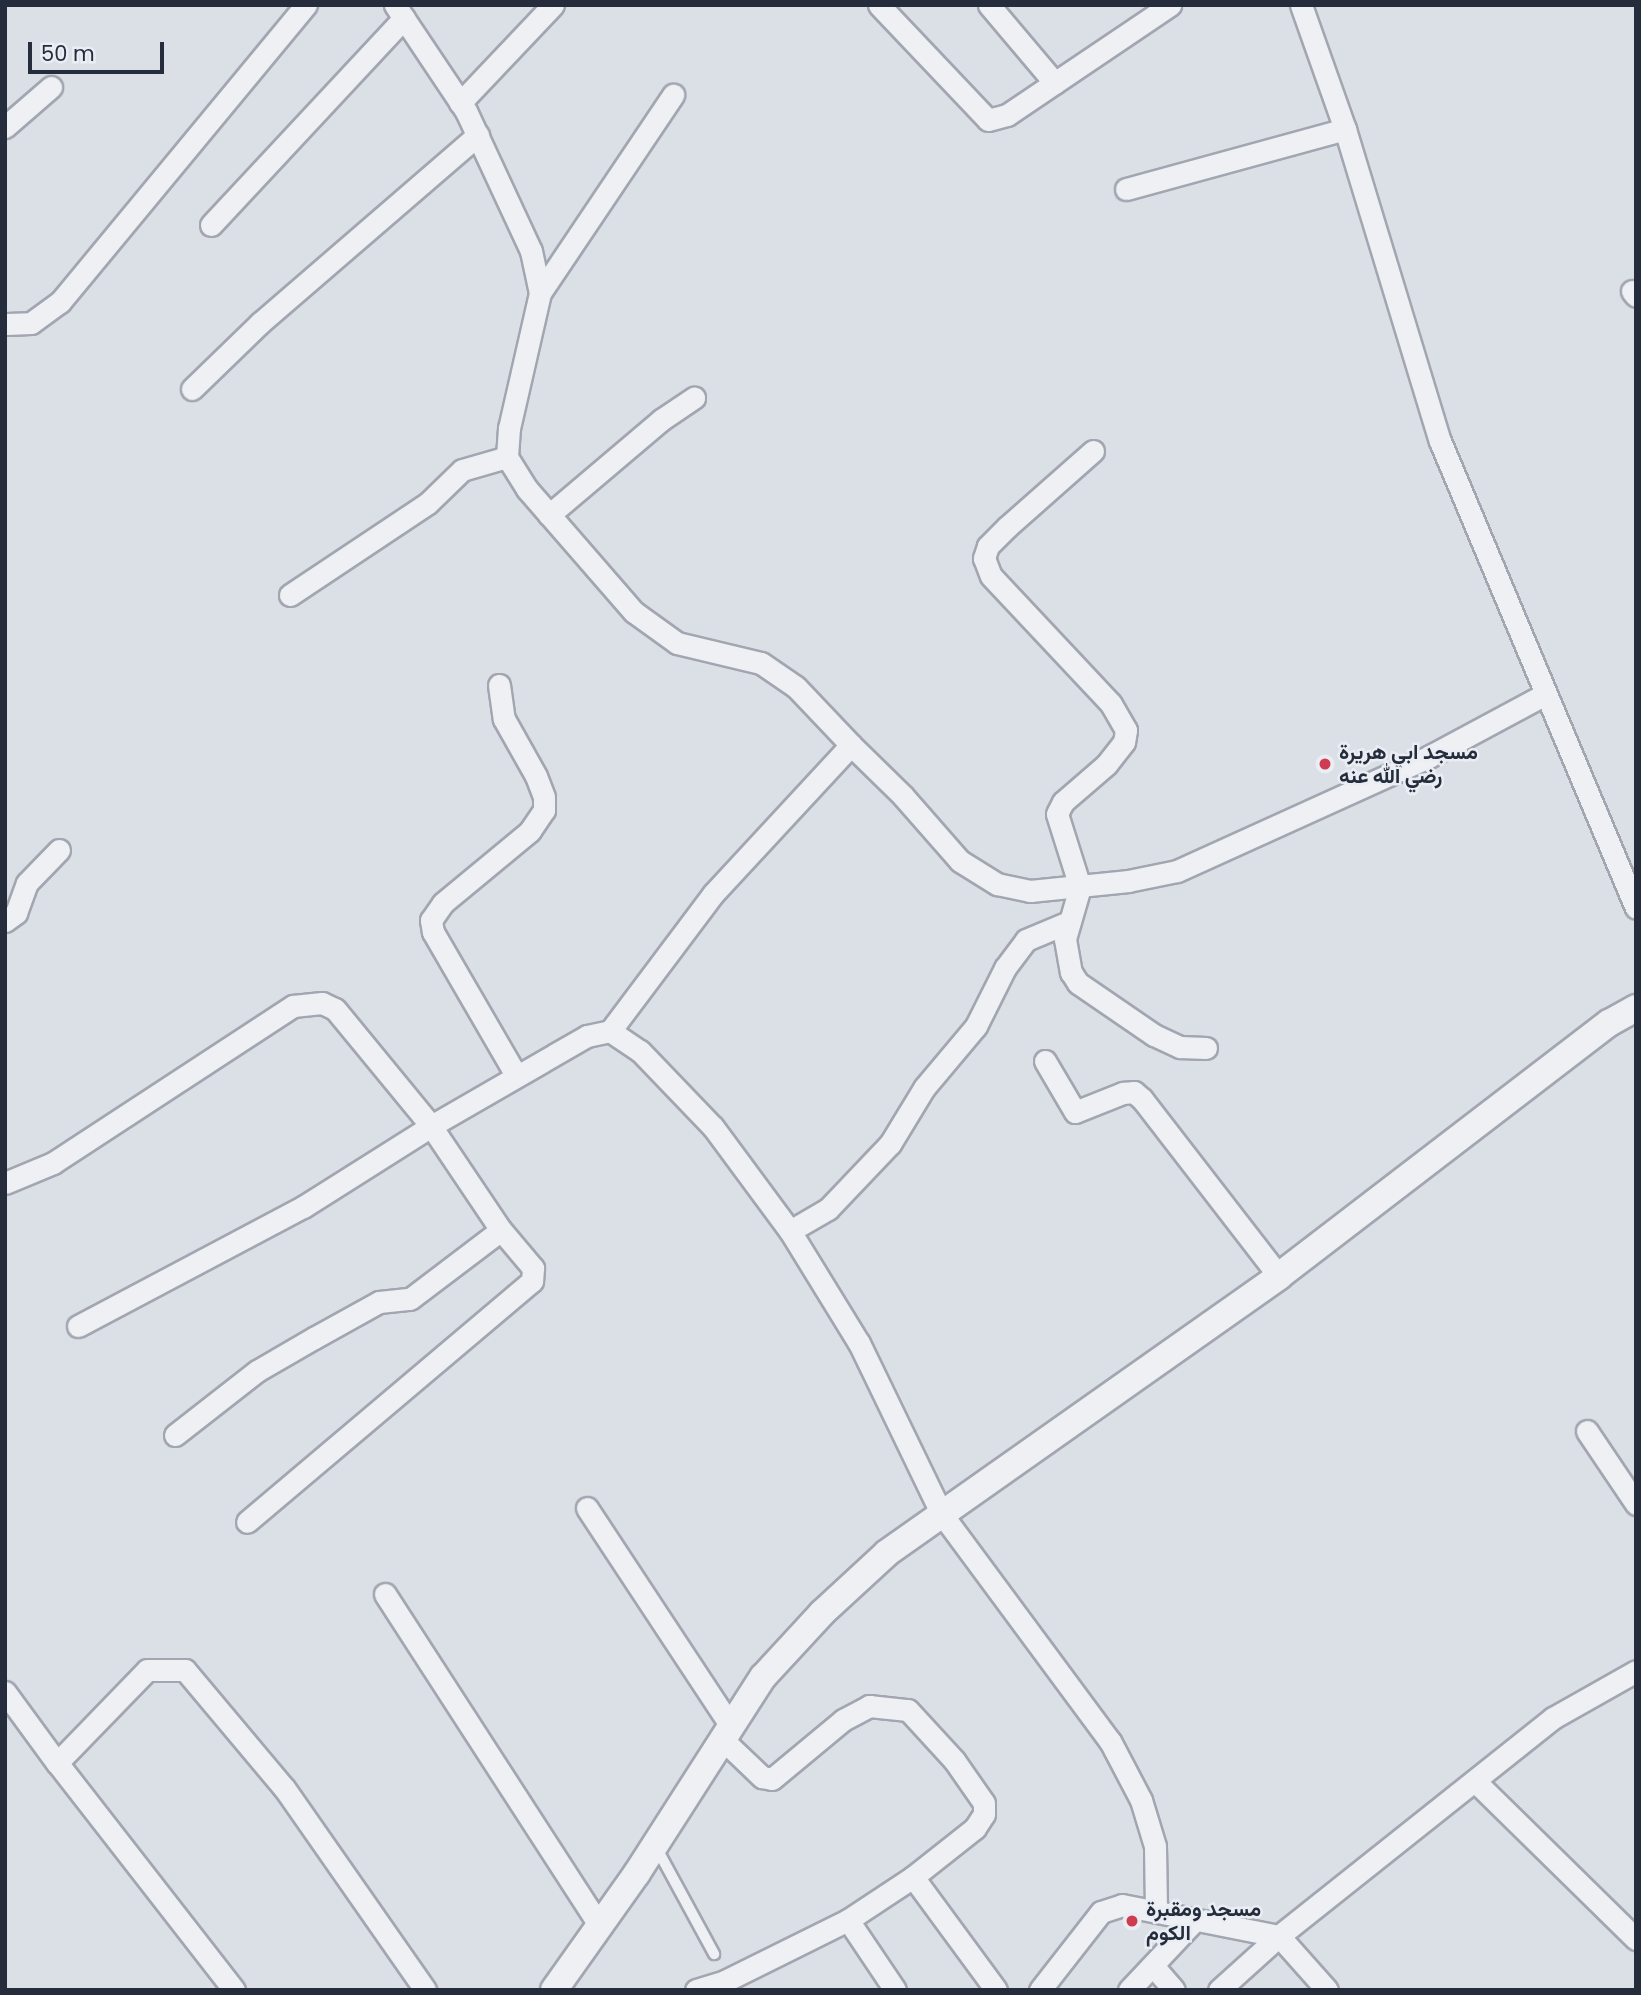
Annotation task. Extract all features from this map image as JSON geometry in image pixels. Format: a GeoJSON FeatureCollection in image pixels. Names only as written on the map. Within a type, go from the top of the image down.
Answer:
{"type":"FeatureCollection","features":[{"type":"Feature","properties":{"kind":"street"},"geometry":{"type":"LineString","coordinates":[[6,324],[31,323],[60,302],[306,5]]}},
{"type":"Feature","properties":{"kind":"street"},"geometry":{"type":"LineString","coordinates":[[460,103],[554,5]]}},
{"type":"Feature","properties":{"kind":"street"},"geometry":{"type":"LineString","coordinates":[[879,5],[984,118],[1007,115],[1170,5]]}},
{"type":"Feature","properties":{"kind":"street"},"geometry":{"type":"LineString","coordinates":[[989,5],[1055,83]]}},
{"type":"Feature","properties":{"kind":"street"},"geometry":{"type":"LineString","coordinates":[[1301,5],[1345,130],[1440,441],[1544,695],[1636,908]]}},
{"type":"Feature","properties":{"kind":"street"},"geometry":{"type":"LineString","coordinates":[[211,225],[400,11],[478,135],[521,223],[540,293]]}},
{"type":"Feature","properties":{"kind":"street"},"geometry":{"type":"LineString","coordinates":[[5,127],[51,87]]}},
{"type":"Feature","properties":{"kind":"street"},"geometry":{"type":"LineString","coordinates":[[673,95],[540,293],[509,428],[507,457],[549,515],[634,612],[677,643],[761,663],[796,687],[903,796],[960,861],[997,884],[1030,891],[1080,887],[1177,870],[1430,756],[1544,695]]}},
{"type":"Feature","properties":{"kind":"street"},"geometry":{"type":"LineString","coordinates":[[1126,189],[1345,130]]}},
{"type":"Feature","properties":{"kind":"street"},"geometry":{"type":"LineString","coordinates":[[192,389],[260,323],[478,135]]}},
{"type":"Feature","properties":{"kind":"street"},"geometry":{"type":"LineString","coordinates":[[549,515],[661,420],[694,398]]}},
{"type":"Feature","properties":{"kind":"street"},"geometry":{"type":"LineString","coordinates":[[1093,451],[1007,527],[988,546],[984,558],[991,576],[1111,704],[1126,730],[1124,742],[1107,764],[1063,802],[1057,814],[1080,887],[1069,922],[1065,956],[1078,983],[1154,1035],[1180,1047],[1206,1048]]}},
{"type":"Feature","properties":{"kind":"street"},"geometry":{"type":"LineString","coordinates":[[290,595],[428,503],[462,470],[507,457]]}},
{"type":"Feature","properties":{"kind":"street"},"geometry":{"type":"LineString","coordinates":[[499,685],[504,719],[536,776],[544,796],[544,810],[530,831],[443,903],[431,920],[433,932],[516,1075]]}},
{"type":"Feature","properties":{"kind":"street"},"geometry":{"type":"LineString","coordinates":[[78,1326],[303,1207],[516,1075],[587,1036],[610,1031],[713,894],[851,745]]}},
{"type":"Feature","properties":{"kind":"street"},"geometry":{"type":"LineString","coordinates":[[5,921],[16,913],[27,883],[59,850]]}},
{"type":"Feature","properties":{"kind":"street"},"geometry":{"type":"LineString","coordinates":[[790,1231],[828,1209],[890,1144],[924,1088],[976,1026],[1005,968],[1026,940],[1069,922]]}},
{"type":"Feature","properties":{"kind":"street"},"geometry":{"type":"LineString","coordinates":[[5,1183],[53,1163],[293,1006],[308,1003],[335,1009],[431,1126],[501,1230],[533,1268],[532,1281],[247,1522]]}},
{"type":"Feature","properties":{"kind":"street"},"geometry":{"type":"LineString","coordinates":[[554,1990],[655,1845],[763,1677],[822,1613],[887,1553],[1279,1276],[1609,1023],[1636,1008]]}},
{"type":"Feature","properties":{"kind":"street"},"geometry":{"type":"LineString","coordinates":[[610,1031],[640,1051],[713,1127],[790,1231],[859,1343],[941,1513],[1110,1741],[1141,1800],[1155,1846],[1156,1912]]}},
{"type":"Feature","properties":{"kind":"street"},"geometry":{"type":"LineString","coordinates":[[1045,1061],[1075,1112],[1123,1093],[1133,1092],[1142,1099],[1279,1276]]}},
{"type":"Feature","properties":{"kind":"street"},"geometry":{"type":"LineString","coordinates":[[175,1435],[257,1371],[379,1303],[410,1299],[501,1230]]}},
{"type":"Feature","properties":{"kind":"street"},"geometry":{"type":"LineString","coordinates":[[1587,1431],[1636,1504]]}},
{"type":"Feature","properties":{"kind":"street"},"geometry":{"type":"LineString","coordinates":[[587,1508],[726,1732],[762,1777],[772,1779],[843,1720],[869,1706],[908,1710],[954,1760],[984,1803],[984,1814],[975,1828],[913,1877],[848,1920],[725,1980],[696,1990]]}},
{"type":"Feature","properties":{"kind":"street"},"geometry":{"type":"LineString","coordinates":[[385,1594],[600,1926]]}},
{"type":"Feature","properties":{"kind":"street"},"geometry":{"type":"LineString","coordinates":[[57,1763],[147,1670],[167,1667],[184,1670],[285,1789],[425,1990]]}},
{"type":"Feature","properties":{"kind":"street"},"geometry":{"type":"LineString","coordinates":[[1219,1990],[1279,1936],[1476,1782],[1553,1718],[1636,1671]]}},
{"type":"Feature","properties":{"kind":"street"},"geometry":{"type":"LineString","coordinates":[[5,1692],[234,1990]]}},
{"type":"Feature","properties":{"kind":"street"},"geometry":{"type":"LineString","coordinates":[[1476,1782],[1636,1940]]}},
{"type":"Feature","properties":{"kind":"street"},"geometry":{"type":"LineString","coordinates":[[913,1877],[996,1990]]}},
{"type":"Feature","properties":{"kind":"street"},"geometry":{"type":"LineString","coordinates":[[1043,1989],[1101,1912],[1122,1905],[1193,1922],[1244,1926],[1279,1936],[1327,1990]]}},
{"type":"Feature","properties":{"kind":"street"},"geometry":{"type":"LineString","coordinates":[[848,1920],[895,1990]]}},
{"type":"Feature","properties":{"kind":"street"},"geometry":{"type":"LineString","coordinates":[[1129,1990],[1154,1967],[1193,1922]]}},
{"type":"Feature","properties":{"kind":"street"},"geometry":{"type":"LineString","coordinates":[[1154,1967],[1174,1990]]}},
{"type":"Feature","properties":{"kind":"lane"},"geometry":{"type":"LineString","coordinates":[[655,1845],[714,1954]]}},
{"type":"Feature","properties":{"kind":"place","name":"مسجد ابي هريرة رضي الله عنه"},"geometry":{"type":"Point","coordinates":[1325,764]}},
{"type":"Feature","properties":{"kind":"place","name":"مسجد ومقبرة الكوم"},"geometry":{"type":"Point","coordinates":[1132,1921]}}]}
